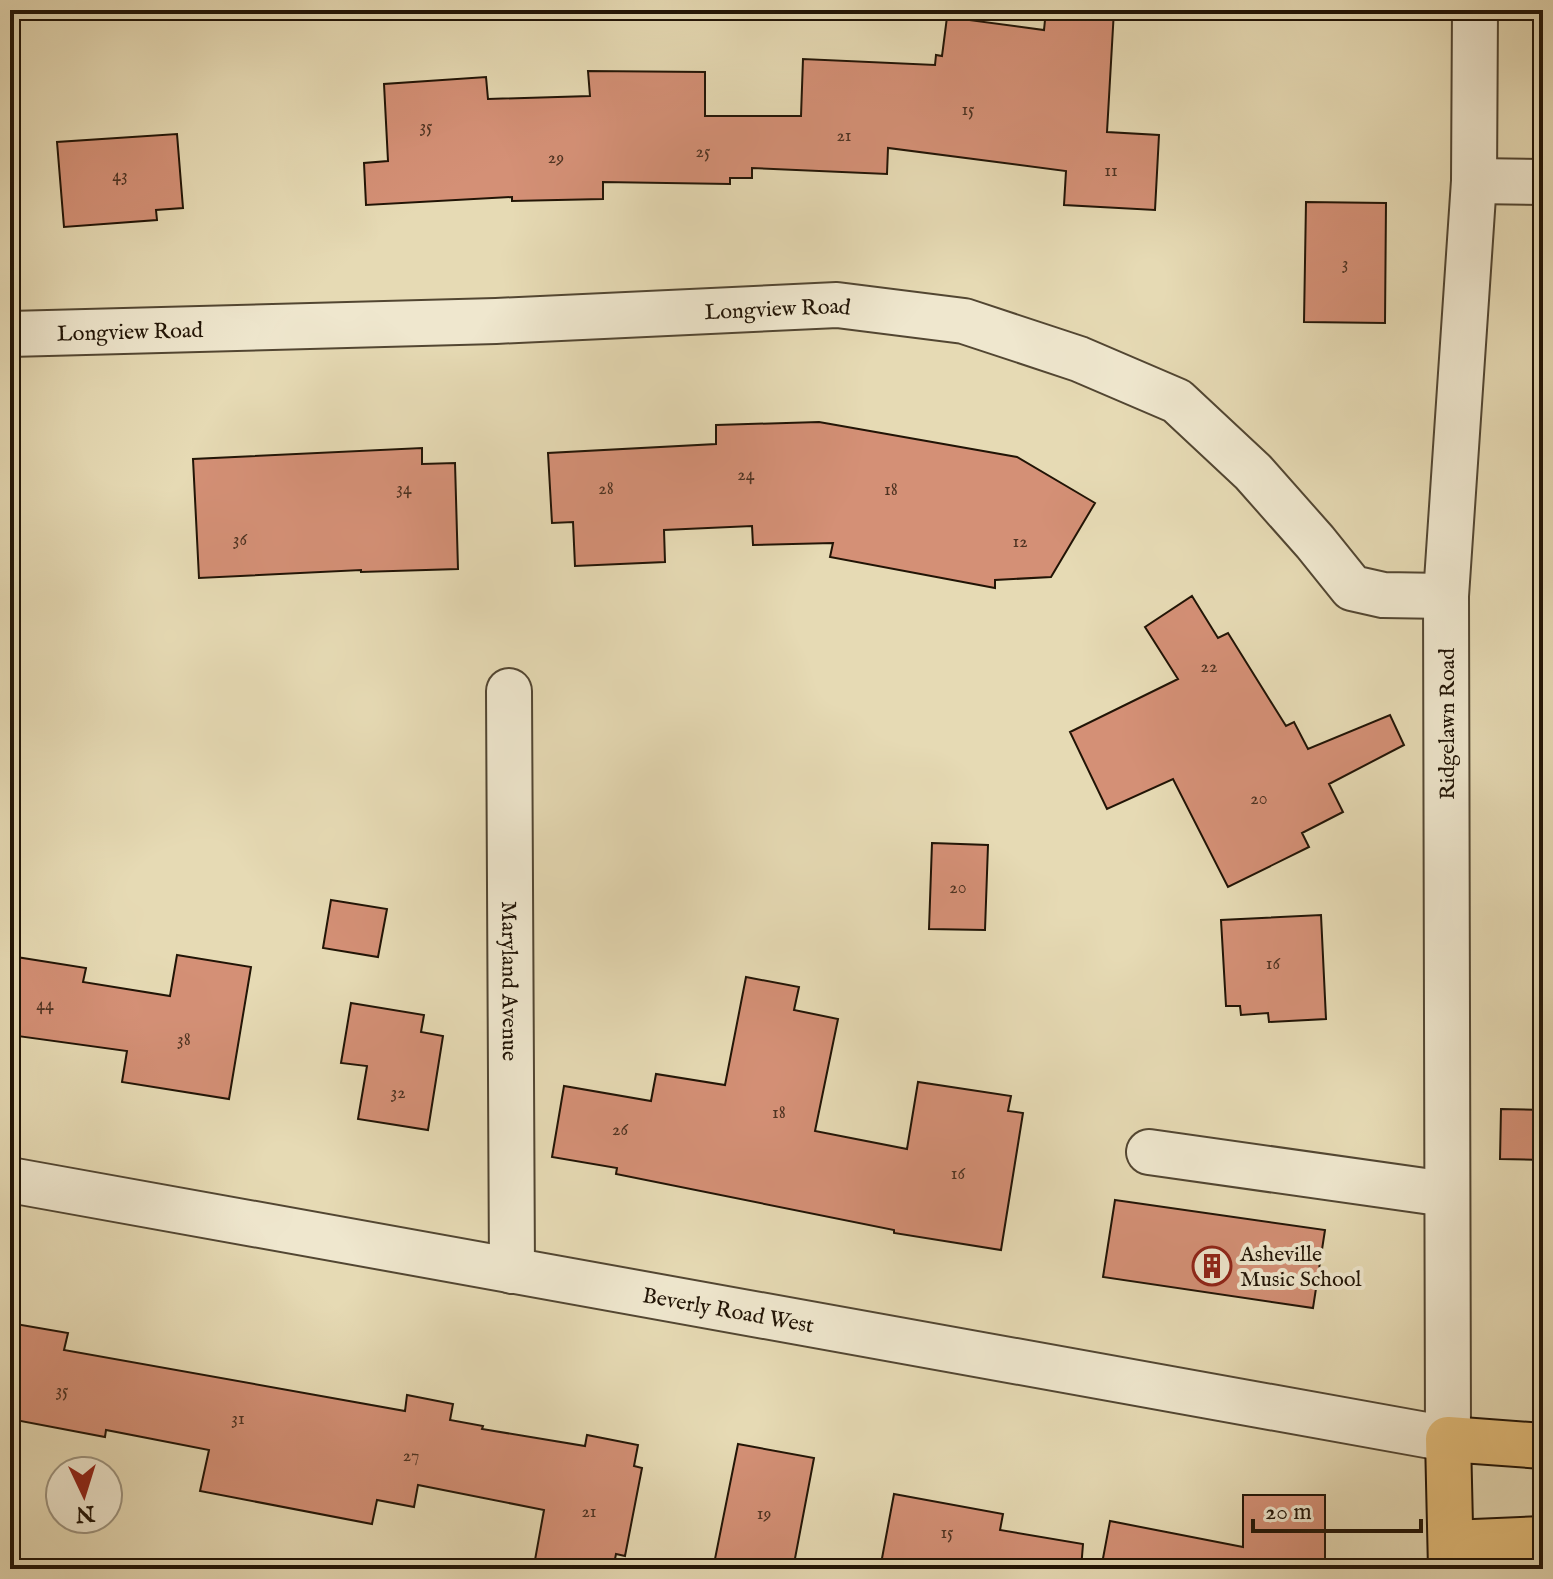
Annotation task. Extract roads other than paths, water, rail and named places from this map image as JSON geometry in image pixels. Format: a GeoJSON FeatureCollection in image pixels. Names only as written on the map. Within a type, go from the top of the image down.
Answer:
{"type":"FeatureCollection","features":[{"type":"Feature","properties":{"kind":"main road"},"geometry":{"type":"LineString","coordinates":[[1543,1446],[1448,1439],[1451,1556],[1543,1539]]}},
{"type":"Feature","properties":{"kind":"street","name":"Ridgelawn Road"},"geometry":{"type":"LineString","coordinates":[[1448,1439],[1446,596],[1474,181],[1475,10]]}},
{"type":"Feature","properties":{"kind":"street"},"geometry":{"type":"LineString","coordinates":[[1474,181],[1543,182]]}},
{"type":"Feature","properties":{"kind":"street","name":"Longview Road"},"geometry":{"type":"LineString","coordinates":[[10,334],[496,321],[837,305],[964,321],[1079,359],[1177,401],[1253,472],[1352,588],[1383,595],[1446,596]]}},
{"type":"Feature","properties":{"kind":"street","name":"Maryland Avenue"},"geometry":{"type":"LineString","coordinates":[[509,691],[512,1271]]}},
{"type":"Feature","properties":{"kind":"street"},"geometry":{"type":"LineString","coordinates":[[1149,1152],[1446,1194]]}},
{"type":"Feature","properties":{"kind":"street","name":"Beverly Road West"},"geometry":{"type":"LineString","coordinates":[[10,1180],[1448,1439]]}},
{"type":"Feature","properties":{"kind":"place","name":"Asheville Music School"},"geometry":{"type":"Point","coordinates":[1212,1266]}}]}
